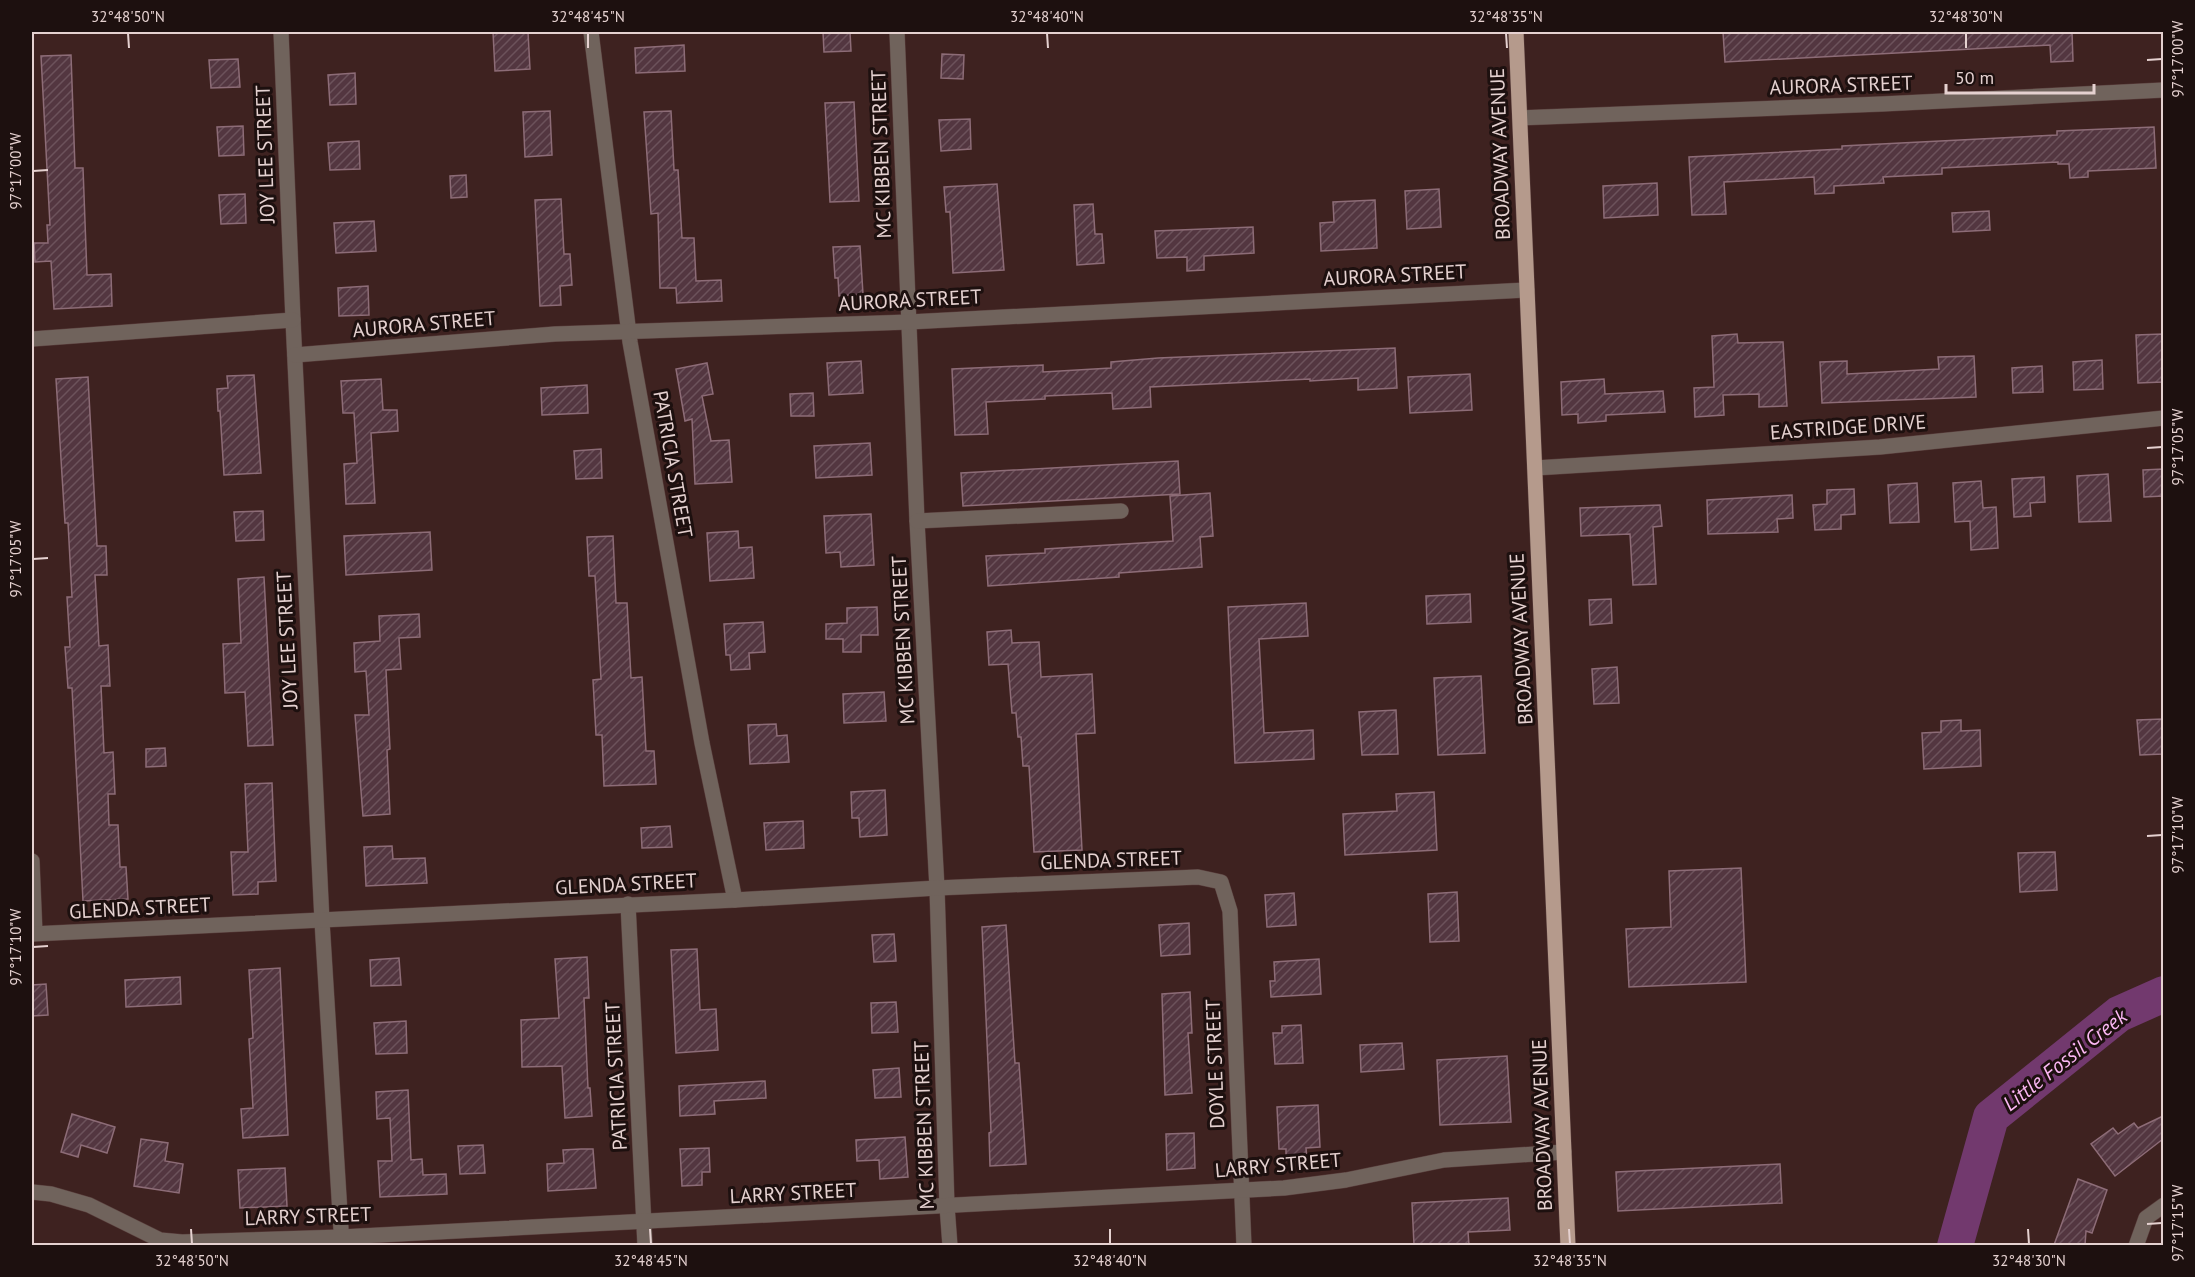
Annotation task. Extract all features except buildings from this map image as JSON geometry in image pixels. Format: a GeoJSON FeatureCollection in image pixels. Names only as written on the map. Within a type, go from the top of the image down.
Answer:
{"type":"FeatureCollection","features":[{"type":"Feature","properties":{"kind":"main road","name":"BROADWAY AVENUE"},"geometry":{"type":"LineString","coordinates":[[1516,32],[1568,1245]]}},
{"type":"Feature","properties":{"kind":"street","name":"JOY LEE STREET"},"geometry":{"type":"LineString","coordinates":[[281,32],[322,921],[341,1241]]}},
{"type":"Feature","properties":{"kind":"street","name":"PATRICIA STREET"},"geometry":{"type":"LineString","coordinates":[[591,32],[629,333],[702,743],[735,900]]}},
{"type":"Feature","properties":{"kind":"street","name":"MC KIBBEN STREET"},"geometry":{"type":"LineString","coordinates":[[897,32],[917,521],[937,888],[950,1245]]}},
{"type":"Feature","properties":{"kind":"street","name":"AURORA STREET"},"geometry":{"type":"LineString","coordinates":[[1520,118],[1882,105],[2163,90]]}},
{"type":"Feature","properties":{"kind":"street","name":"AURORA STREET"},"geometry":{"type":"LineString","coordinates":[[295,355],[555,334],[909,322],[1527,290]]}},
{"type":"Feature","properties":{"kind":"street"},"geometry":{"type":"LineString","coordinates":[[32,339],[293,320]]}},
{"type":"Feature","properties":{"kind":"street","name":"EASTRIDGE DRIVE"},"geometry":{"type":"LineString","coordinates":[[1535,468],[1880,447],[2163,418]]}},
{"type":"Feature","properties":{"kind":"street"},"geometry":{"type":"LineString","coordinates":[[917,521],[1121,511]]}},
{"type":"Feature","properties":{"kind":"street"},"geometry":{"type":"LineString","coordinates":[[32,861],[33,934]]}},
{"type":"Feature","properties":{"kind":"street","name":"GLENDA STREET"},"geometry":{"type":"LineString","coordinates":[[33,934],[937,888],[1198,878],[1221,882]]}},
{"type":"Feature","properties":{"kind":"street","name":"DOYLE STREET"},"geometry":{"type":"LineString","coordinates":[[1221,882],[1230,911],[1244,1245]]}},
{"type":"Feature","properties":{"kind":"street","name":"PATRICIA STREET"},"geometry":{"type":"LineString","coordinates":[[628,904],[645,1245]]}},
{"type":"Feature","properties":{"kind":"street","name":"LARRY STREET"},"geometry":{"type":"LineString","coordinates":[[32,1192],[51,1194],[89,1205],[160,1240],[182,1242],[341,1241],[644,1222],[1284,1188],[1346,1180],[1444,1160],[1564,1152]]}},
{"type":"Feature","properties":{"kind":"street"},"geometry":{"type":"LineString","coordinates":[[2136,1245],[2146,1218],[2163,1205]]}},
{"type":"Feature","properties":{"kind":"waterway","name":"Little Fossil Creek"},"geometry":{"type":"LineString","coordinates":[[1955,1246],[1991,1117],[2119,1014],[2164,994]]}}]}
